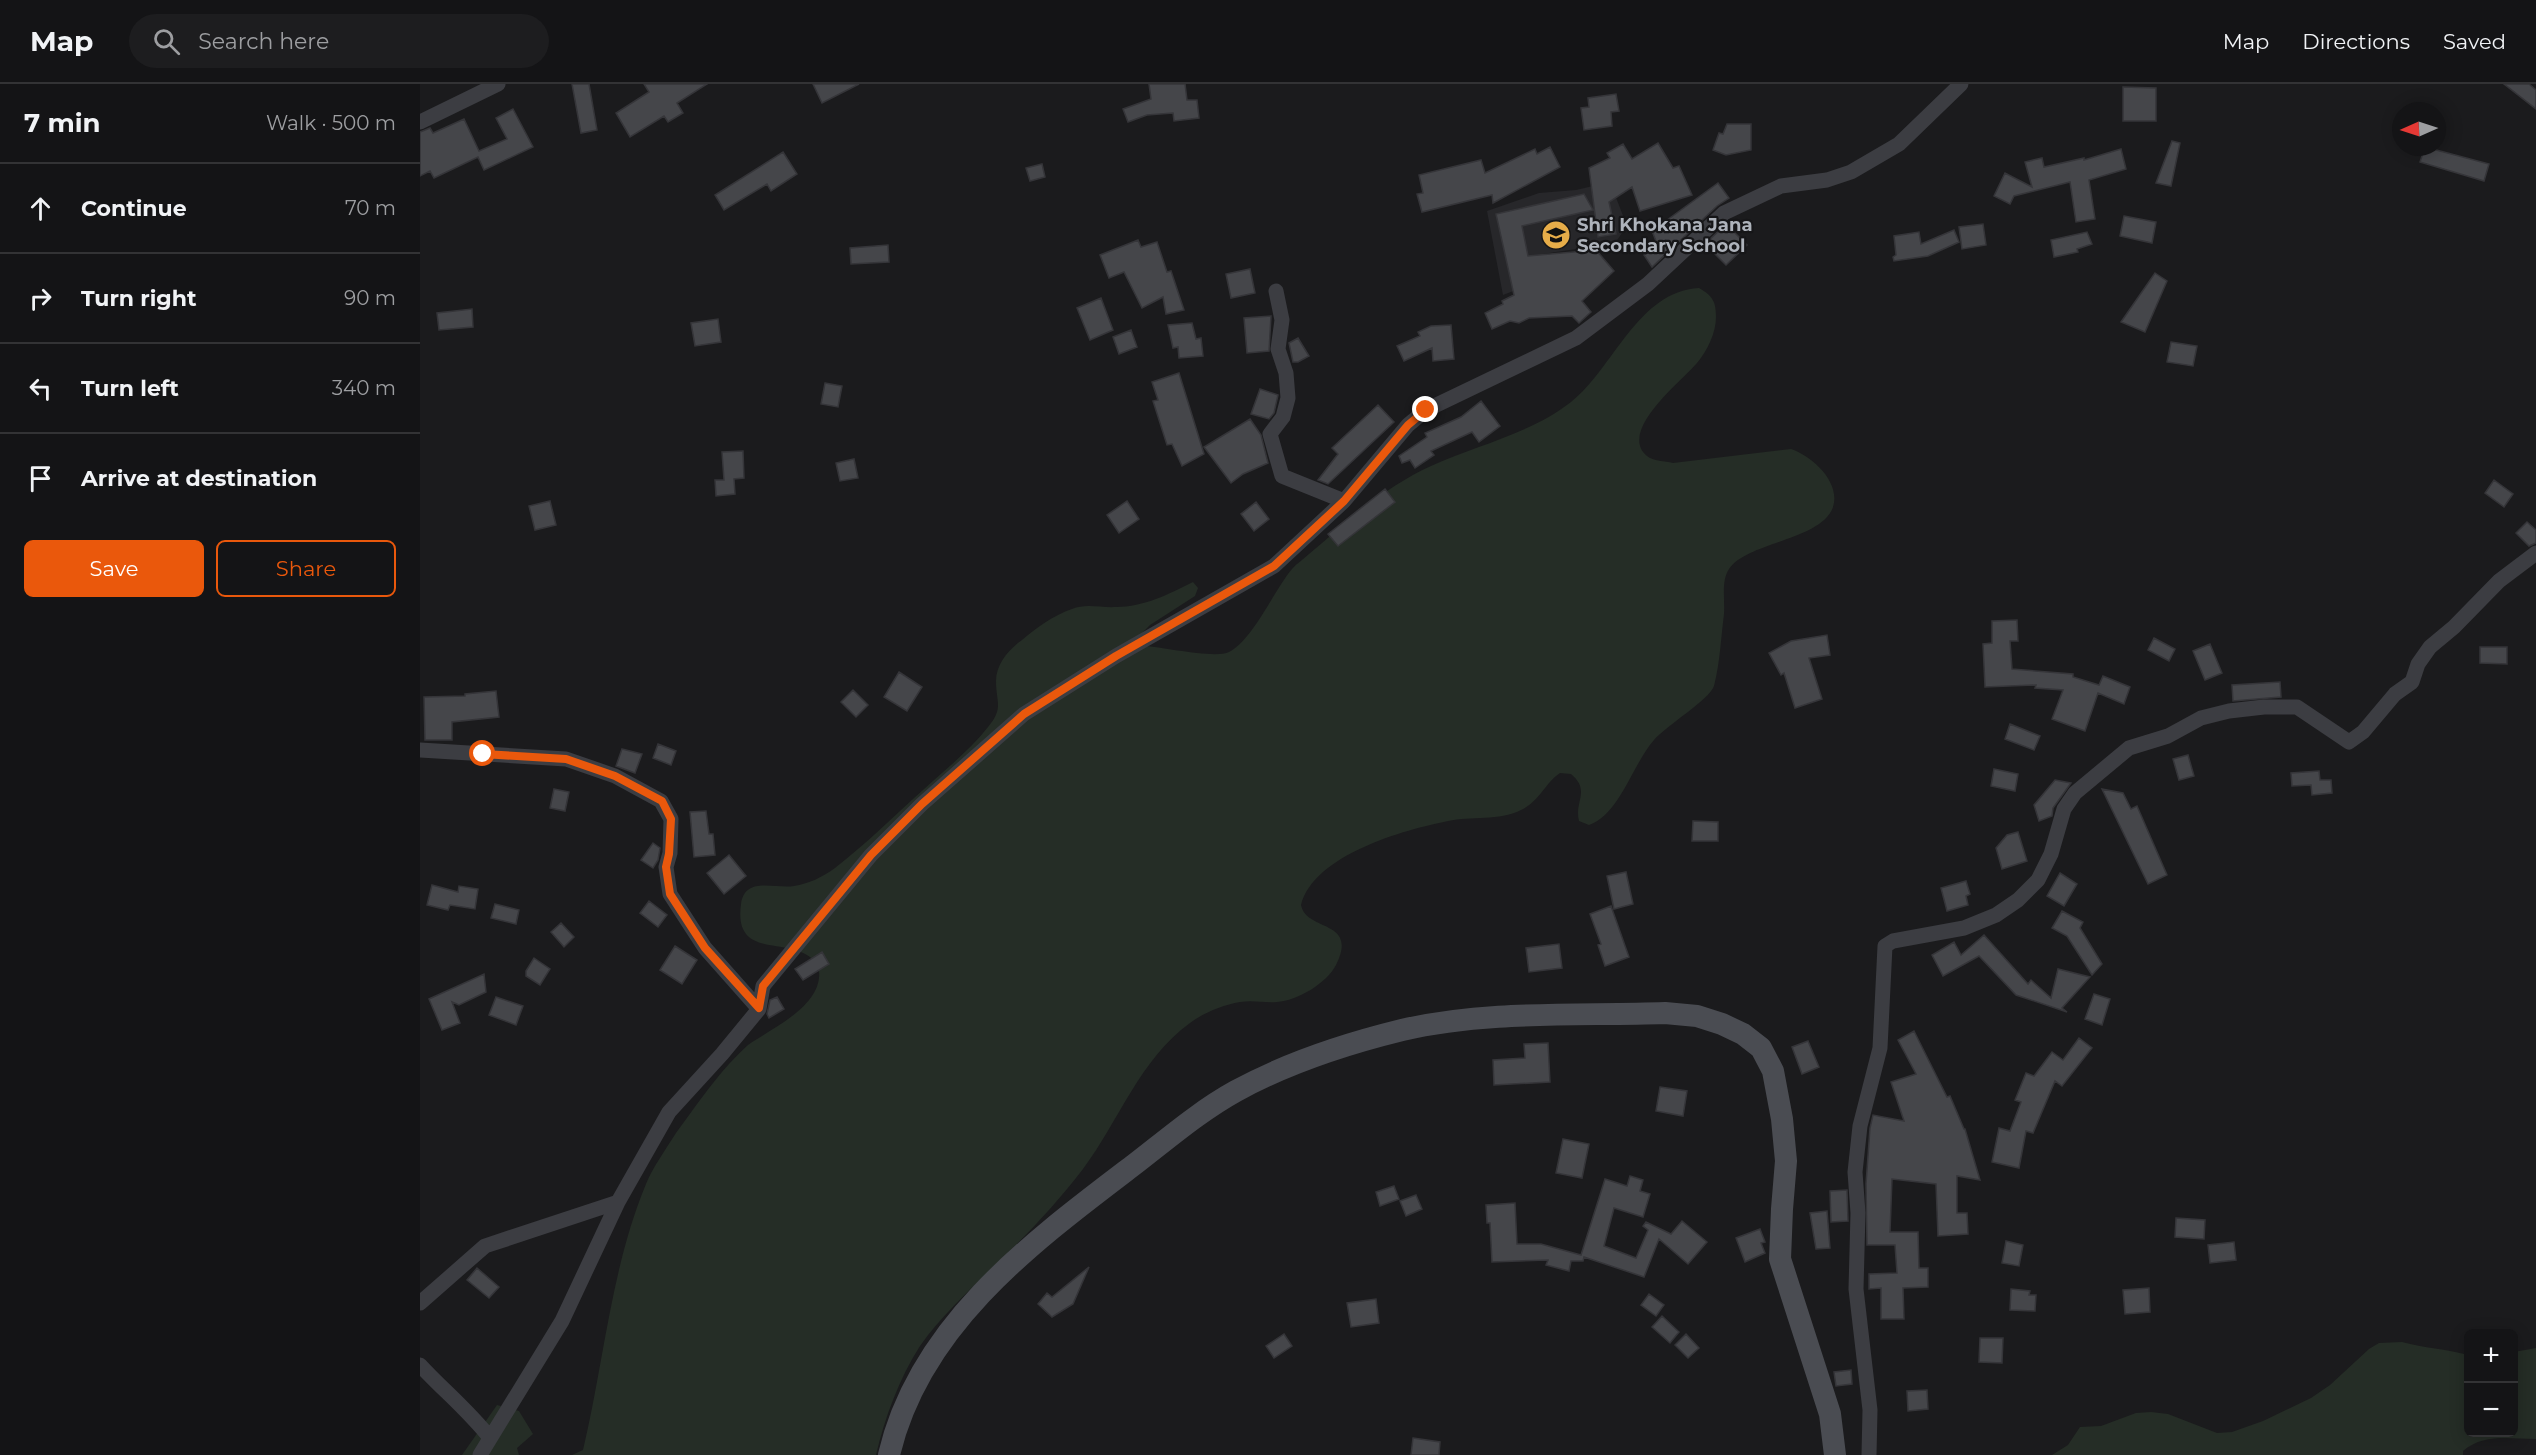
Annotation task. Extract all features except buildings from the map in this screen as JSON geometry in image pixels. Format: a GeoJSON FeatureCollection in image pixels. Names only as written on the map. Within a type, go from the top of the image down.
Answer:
{"type":"FeatureCollection","features":[{"type":"Feature","properties":{"kind":"main road"},"geometry":{"type":"LineString","coordinates":[[889,1455],[907,1404],[930,1359],[950,1328],[981,1294],[1040,1240],[1106,1186],[1208,1108],[1237,1091],[1287,1067],[1338,1048],[1414,1028],[1472,1019],[1665,1013],[1697,1017],[1722,1024],[1743,1034],[1761,1047],[1773,1071],[1782,1119],[1786,1161],[1780,1259],[1830,1414],[1835,1455]]}},
{"type":"Feature","properties":{"kind":"street"},"geometry":{"type":"LineString","coordinates":[[420,122],[498,84]]}},
{"type":"Feature","properties":{"kind":"street"},"geometry":{"type":"LineString","coordinates":[[480,1455],[562,1321],[618,1202],[669,1112],[723,1054],[759,1008],[763,986],[871,855],[922,804],[1016,722],[1116,656],[1274,566],[1344,501],[1408,425],[1426,410],[1576,338],[1647,284],[1724,213],[1781,186],[1827,180],[1851,172],[1899,144],[1961,84]]}},
{"type":"Feature","properties":{"kind":"street"},"geometry":{"type":"LineString","coordinates":[[1276,291],[1281,320],[1278,350],[1286,373],[1288,398],[1283,417],[1270,435],[1276,461],[1282,476],[1344,501]]}},
{"type":"Feature","properties":{"kind":"street"},"geometry":{"type":"LineString","coordinates":[[1869,1455],[1870,1410],[1856,1288],[1858,1213],[1855,1172],[1860,1126],[1880,1048],[1885,946],[1893,941],[1964,928],[1996,915],[2018,900],[2038,880],[2051,854],[2064,809],[2075,793],[2128,748],[2168,736],[2201,718],[2229,711],[2296,706],[2349,742],[2363,732],[2395,694],[2412,682],[2418,664],[2430,647],[2454,627],[2499,581],[2536,553]]}},
{"type":"Feature","properties":{"kind":"street"},"geometry":{"type":"LineString","coordinates":[[420,750],[566,759],[615,776],[662,801],[671,819],[666,867],[670,894],[705,948],[759,1008]]}},
{"type":"Feature","properties":{"kind":"street"},"geometry":{"type":"LineString","coordinates":[[420,1303],[485,1246],[618,1202]]}},
{"type":"Feature","properties":{"kind":"street"},"geometry":{"type":"LineString","coordinates":[[420,1365],[473,1415],[490,1438]]}},
{"type":"Feature","properties":{"kind":"shaded area","name":"Shri Khokana Jana Secondary School"},"geometry":{"type":"Polygon","coordinates":[[[1610,182],[1627,226],[1615,243],[1543,254],[1540,263],[1516,290],[1503,295],[1487,211],[1539,193],[1576,190],[1610,182]]]}},
{"type":"Feature","properties":{"kind":"shaded area"},"geometry":{"type":"Polygon","coordinates":[[[1699,288],[1711,297],[1714,303],[1716,323],[1713,335],[1697,363],[1667,393],[1646,420],[1640,433],[1640,446],[1650,458],[1673,463],[1791,449],[1808,458],[1823,471],[1833,488],[1833,507],[1826,518],[1815,527],[1751,553],[1738,560],[1729,569],[1724,585],[1724,614],[1714,686],[1711,692],[1654,740],[1609,811],[1589,825],[1579,821],[1580,786],[1571,774],[1560,773],[1533,802],[1521,810],[1504,816],[1448,821],[1385,838],[1341,859],[1323,872],[1309,887],[1301,905],[1305,913],[1336,933],[1341,940],[1341,950],[1332,972],[1311,990],[1285,1001],[1240,1002],[1214,1010],[1190,1023],[1157,1054],[1073,1182],[1029,1231],[946,1314],[920,1346],[893,1399],[876,1455],[572,1455],[583,1450],[624,1249],[652,1171],[676,1133],[722,1072],[748,1045],[784,1022],[807,1003],[819,979],[818,965],[807,955],[756,941],[746,934],[741,922],[741,904],[748,890],[762,886],[794,886],[815,880],[835,868],[869,840],[965,752],[988,727],[998,710],[996,681],[1001,663],[1012,648],[1045,622],[1077,607],[1136,605],[1193,582],[1198,588],[1195,596],[1150,625],[1141,634],[1144,646],[1213,654],[1229,652],[1238,646],[1255,626],[1294,567],[1367,506],[1414,474],[1521,431],[1555,413],[1586,388],[1628,334],[1659,302],[1678,292],[1699,288]]]}},
{"type":"Feature","properties":{"kind":"shaded area"},"geometry":{"type":"Polygon","coordinates":[[[2402,1342],[2464,1354],[2464,1437],[2518,1437],[2518,1351],[2536,1348],[2536,1439],[2488,1439],[2471,1445],[2463,1451],[2463,1455],[2052,1455],[2068,1445],[2080,1427],[2101,1426],[2136,1413],[2168,1414],[2217,1433],[2232,1432],[2263,1421],[2311,1398],[2330,1385],[2369,1349],[2379,1343],[2402,1342]]]}},
{"type":"Feature","properties":{"kind":"shaded area"},"geometry":{"type":"Polygon","coordinates":[[[497,1405],[519,1411],[533,1434],[517,1448],[519,1455],[462,1455],[497,1405]]]}},
{"type":"Feature","properties":{"kind":"place","name":"Shri Khokana Jana Secondary School"},"geometry":{"type":"Point","coordinates":[1556,235]}},
{"type":"Feature","properties":{"kind":"route"},"geometry":{"type":"LineString","coordinates":[[483,754],[566,759],[615,776],[662,801],[671,819],[671,837],[666,867],[670,894],[705,948],[759,1008],[763,986],[871,855],[922,804],[1024,714],[1116,656],[1274,566],[1344,501],[1408,425],[1426,410]]}}]}
